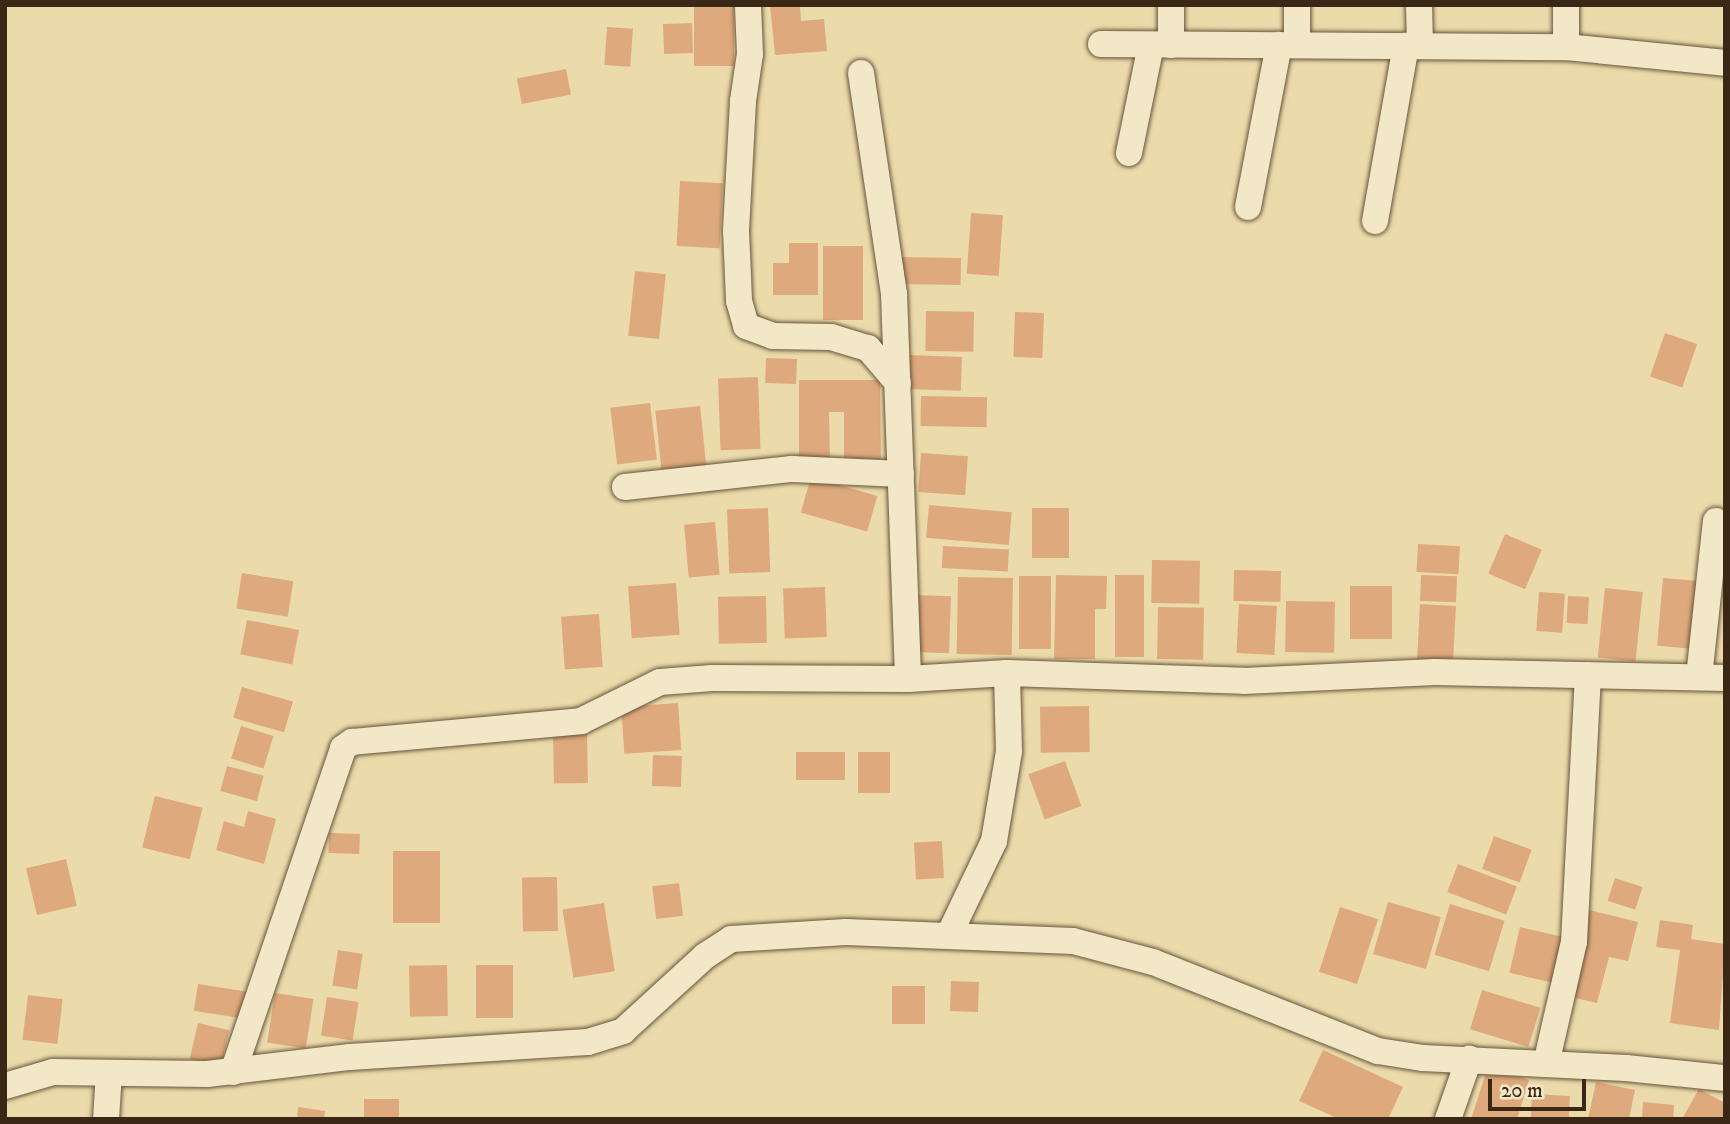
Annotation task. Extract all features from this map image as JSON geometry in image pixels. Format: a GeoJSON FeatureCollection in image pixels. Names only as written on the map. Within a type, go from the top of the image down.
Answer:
{"type":"FeatureCollection","features":[{"type":"Feature","properties":{"kind":"street"},"geometry":{"type":"LineString","coordinates":[[748,5],[750,54],[743,100],[736,231],[739,301],[746,326],[773,336],[831,337],[868,348],[898,383]]}},
{"type":"Feature","properties":{"kind":"street"},"geometry":{"type":"LineString","coordinates":[[1129,153],[1171,5]]}},
{"type":"Feature","properties":{"kind":"street"},"geometry":{"type":"LineString","coordinates":[[1248,207],[1297,5]]}},
{"type":"Feature","properties":{"kind":"street"},"geometry":{"type":"LineString","coordinates":[[1375,221],[1413,46],[1419,5]]}},
{"type":"Feature","properties":{"kind":"street"},"geometry":{"type":"LineString","coordinates":[[1566,5],[1566,47]]}},
{"type":"Feature","properties":{"kind":"street"},"geometry":{"type":"LineString","coordinates":[[1101,44],[1566,47],[1725,63]]}},
{"type":"Feature","properties":{"kind":"street"},"geometry":{"type":"LineString","coordinates":[[861,73],[894,294],[908,679]]}},
{"type":"Feature","properties":{"kind":"street"},"geometry":{"type":"LineString","coordinates":[[625,486],[792,469],[901,474]]}},
{"type":"Feature","properties":{"kind":"street"},"geometry":{"type":"LineString","coordinates":[[233,1072],[343,748],[352,742],[581,721],[660,682],[682,679],[908,679],[1007,673],[1244,681],[1435,672],[1712,677],[1716,521]]}},
{"type":"Feature","properties":{"kind":"street"},"geometry":{"type":"LineString","coordinates":[[949,935],[994,841],[1009,751],[1007,673]]}},
{"type":"Feature","properties":{"kind":"street"},"geometry":{"type":"LineString","coordinates":[[1546,1064],[1574,942],[1588,675]]}},
{"type":"Feature","properties":{"kind":"street"},"geometry":{"type":"LineString","coordinates":[[5,1086],[53,1072],[233,1072],[350,1057],[588,1042],[623,1031],[705,956],[731,939],[846,932],[1073,941],[1153,962],[1378,1051],[1423,1058],[1546,1064],[1725,1078]]}},
{"type":"Feature","properties":{"kind":"street"},"geometry":{"type":"LineString","coordinates":[[1448,1119],[1469,1059]]}},
{"type":"Feature","properties":{"kind":"street"},"geometry":{"type":"LineString","coordinates":[[106,1119],[109,1073]]}},
{"type":"Feature","properties":{"kind":"building"},"geometry":{"type":"Polygon","coordinates":[[[694,5],[734,5],[734,66],[694,66],[694,5]]]}},
{"type":"Feature","properties":{"kind":"building"},"geometry":{"type":"Polygon","coordinates":[[[770,5],[800,5],[801,21],[824,19],[827,51],[775,55],[770,5]]]}},
{"type":"Feature","properties":{"kind":"building"},"geometry":{"type":"Polygon","coordinates":[[[692,23],[693,53],[664,54],[663,24],[692,23]]]}},
{"type":"Feature","properties":{"kind":"building"},"geometry":{"type":"Polygon","coordinates":[[[607,27],[633,29],[630,67],[604,65],[607,27]]]}},
{"type":"Feature","properties":{"kind":"building"},"geometry":{"type":"Polygon","coordinates":[[[566,69],[571,95],[522,104],[517,79],[566,69]]]}},
{"type":"Feature","properties":{"kind":"building"},"geometry":{"type":"Polygon","coordinates":[[[680,181],[723,183],[720,248],[677,246],[680,181]]]}},
{"type":"Feature","properties":{"kind":"building"},"geometry":{"type":"Polygon","coordinates":[[[971,213],[1003,215],[999,276],[967,274],[971,213]]]}},
{"type":"Feature","properties":{"kind":"building"},"geometry":{"type":"Polygon","coordinates":[[[789,243],[818,243],[818,295],[773,295],[773,263],[789,263],[789,243]]]}},
{"type":"Feature","properties":{"kind":"building"},"geometry":{"type":"Polygon","coordinates":[[[823,246],[863,246],[863,320],[823,320],[823,246]]]}},
{"type":"Feature","properties":{"kind":"building"},"geometry":{"type":"Polygon","coordinates":[[[901,257],[961,258],[961,285],[901,284],[901,257]]]}},
{"type":"Feature","properties":{"kind":"building"},"geometry":{"type":"Polygon","coordinates":[[[635,271],[666,274],[659,339],[628,336],[635,271]]]}},
{"type":"Feature","properties":{"kind":"building"},"geometry":{"type":"Polygon","coordinates":[[[926,311],[974,312],[973,352],[925,351],[926,311]]]}},
{"type":"Feature","properties":{"kind":"building"},"geometry":{"type":"Polygon","coordinates":[[[1015,312],[1044,313],[1042,358],[1013,357],[1015,312]]]}},
{"type":"Feature","properties":{"kind":"building"},"geometry":{"type":"Polygon","coordinates":[[[1665,333],[1697,344],[1682,388],[1650,376],[1665,333]]]}},
{"type":"Feature","properties":{"kind":"building"},"geometry":{"type":"Polygon","coordinates":[[[908,355],[962,357],[961,391],[907,389],[908,355]]]}},
{"type":"Feature","properties":{"kind":"building"},"geometry":{"type":"Polygon","coordinates":[[[766,358],[797,359],[796,384],[765,383],[766,358]]]}},
{"type":"Feature","properties":{"kind":"building"},"geometry":{"type":"Polygon","coordinates":[[[758,377],[761,449],[721,450],[718,378],[758,377]]]}},
{"type":"Feature","properties":{"kind":"building"},"geometry":{"type":"Polygon","coordinates":[[[799,380],[880,380],[881,459],[844,459],[844,412],[829,412],[830,460],[799,460],[799,380]]]}},
{"type":"Feature","properties":{"kind":"building"},"geometry":{"type":"Polygon","coordinates":[[[921,396],[987,397],[986,427],[920,426],[921,396]]]}},
{"type":"Feature","properties":{"kind":"building"},"geometry":{"type":"Polygon","coordinates":[[[650,403],[657,460],[617,464],[610,408],[650,403]]]}},
{"type":"Feature","properties":{"kind":"building"},"geometry":{"type":"Polygon","coordinates":[[[700,406],[706,466],[662,470],[655,411],[700,406]]]}},
{"type":"Feature","properties":{"kind":"building"},"geometry":{"type":"Polygon","coordinates":[[[921,453],[968,456],[965,495],[918,492],[921,453]]]}},
{"type":"Feature","properties":{"kind":"building"},"geometry":{"type":"Polygon","coordinates":[[[811,477],[877,496],[867,532],[801,513],[811,477]]]}},
{"type":"Feature","properties":{"kind":"building"},"geometry":{"type":"Polygon","coordinates":[[[929,505],[1012,512],[1009,545],[926,538],[929,505]]]}},
{"type":"Feature","properties":{"kind":"building"},"geometry":{"type":"Polygon","coordinates":[[[768,508],[770,572],[729,573],[727,509],[768,508]]]}},
{"type":"Feature","properties":{"kind":"building"},"geometry":{"type":"Polygon","coordinates":[[[1032,508],[1069,508],[1069,558],[1032,558],[1032,508]]]}},
{"type":"Feature","properties":{"kind":"building"},"geometry":{"type":"Polygon","coordinates":[[[715,522],[720,575],[689,578],[684,525],[715,522]]]}},
{"type":"Feature","properties":{"kind":"building"},"geometry":{"type":"Polygon","coordinates":[[[1505,534],[1542,550],[1525,589],[1488,574],[1505,534]]]}},
{"type":"Feature","properties":{"kind":"building"},"geometry":{"type":"Polygon","coordinates":[[[1418,544],[1460,546],[1458,574],[1417,572],[1418,544]]]}},
{"type":"Feature","properties":{"kind":"building"},"geometry":{"type":"Polygon","coordinates":[[[943,546],[1009,549],[1008,571],[942,568],[943,546]]]}},
{"type":"Feature","properties":{"kind":"building"},"geometry":{"type":"Polygon","coordinates":[[[1152,560],[1200,561],[1199,604],[1151,603],[1152,560]]]}},
{"type":"Feature","properties":{"kind":"building"},"geometry":{"type":"Polygon","coordinates":[[[1234,570],[1281,571],[1280,602],[1233,601],[1234,570]]]}},
{"type":"Feature","properties":{"kind":"building"},"geometry":{"type":"Polygon","coordinates":[[[242,573],[293,581],[288,617],[236,609],[242,573]]]}},
{"type":"Feature","properties":{"kind":"building"},"geometry":{"type":"Polygon","coordinates":[[[1056,575],[1107,576],[1106,609],[1095,609],[1095,659],[1054,659],[1056,575]]]}},
{"type":"Feature","properties":{"kind":"building"},"geometry":{"type":"Polygon","coordinates":[[[1115,575],[1144,575],[1144,657],[1115,657],[1115,575]]]}},
{"type":"Feature","properties":{"kind":"building"},"geometry":{"type":"Polygon","coordinates":[[[1421,575],[1457,576],[1456,602],[1420,601],[1421,575]]]}},
{"type":"Feature","properties":{"kind":"building"},"geometry":{"type":"Polygon","coordinates":[[[1019,576],[1051,576],[1051,649],[1019,649],[1019,576]]]}},
{"type":"Feature","properties":{"kind":"building"},"geometry":{"type":"Polygon","coordinates":[[[958,577],[1013,578],[1012,655],[957,654],[958,577]]]}},
{"type":"Feature","properties":{"kind":"building"},"geometry":{"type":"Polygon","coordinates":[[[1663,578],[1701,581],[1695,649],[1657,646],[1663,578]]]}},
{"type":"Feature","properties":{"kind":"building"},"geometry":{"type":"Polygon","coordinates":[[[676,583],[680,635],[632,638],[628,586],[676,583]]]}},
{"type":"Feature","properties":{"kind":"building"},"geometry":{"type":"Polygon","coordinates":[[[1350,586],[1392,586],[1392,639],[1350,639],[1350,586]]]}},
{"type":"Feature","properties":{"kind":"building"},"geometry":{"type":"Polygon","coordinates":[[[825,587],[827,637],[785,638],[783,588],[825,587]]]}},
{"type":"Feature","properties":{"kind":"building"},"geometry":{"type":"Polygon","coordinates":[[[1605,588],[1643,592],[1635,662],[1598,658],[1605,588]]]}},
{"type":"Feature","properties":{"kind":"building"},"geometry":{"type":"Polygon","coordinates":[[[1539,592],[1565,594],[1562,633],[1536,631],[1539,592]]]}},
{"type":"Feature","properties":{"kind":"building"},"geometry":{"type":"Polygon","coordinates":[[[914,595],[951,596],[949,653],[912,652],[914,595]]]}},
{"type":"Feature","properties":{"kind":"building"},"geometry":{"type":"Polygon","coordinates":[[[766,596],[767,643],[719,644],[718,597],[766,596]]]}},
{"type":"Feature","properties":{"kind":"building"},"geometry":{"type":"Polygon","coordinates":[[[1568,596],[1589,597],[1588,624],[1567,623],[1568,596]]]}},
{"type":"Feature","properties":{"kind":"building"},"geometry":{"type":"Polygon","coordinates":[[[1286,601],[1335,602],[1334,653],[1285,652],[1286,601]]]}},
{"type":"Feature","properties":{"kind":"building"},"geometry":{"type":"Polygon","coordinates":[[[1239,604],[1277,606],[1274,655],[1236,653],[1239,604]]]}},
{"type":"Feature","properties":{"kind":"building"},"geometry":{"type":"Polygon","coordinates":[[[1420,604],[1456,606],[1453,661],[1417,659],[1420,604]]]}},
{"type":"Feature","properties":{"kind":"building"},"geometry":{"type":"Polygon","coordinates":[[[1158,607],[1204,608],[1203,660],[1157,659],[1158,607]]]}},
{"type":"Feature","properties":{"kind":"building"},"geometry":{"type":"Polygon","coordinates":[[[599,614],[603,667],[565,670],[561,617],[599,614]]]}},
{"type":"Feature","properties":{"kind":"building"},"geometry":{"type":"Polygon","coordinates":[[[247,620],[299,630],[292,664],[240,654],[247,620]]]}},
{"type":"Feature","properties":{"kind":"building"},"geometry":{"type":"Polygon","coordinates":[[[242,687],[293,702],[284,732],[233,718],[242,687]]]}},
{"type":"Feature","properties":{"kind":"building"},"geometry":{"type":"Polygon","coordinates":[[[678,703],[681,750],[624,754],[621,707],[678,703]]]}},
{"type":"Feature","properties":{"kind":"building"},"geometry":{"type":"Polygon","coordinates":[[[1089,706],[1090,752],[1041,753],[1040,707],[1089,706]]]}},
{"type":"Feature","properties":{"kind":"building"},"geometry":{"type":"Polygon","coordinates":[[[241,726],[274,736],[264,768],[231,759],[241,726]]]}},
{"type":"Feature","properties":{"kind":"building"},"geometry":{"type":"Polygon","coordinates":[[[587,732],[588,783],[554,784],[553,733],[587,732]]]}},
{"type":"Feature","properties":{"kind":"building"},"geometry":{"type":"Polygon","coordinates":[[[796,752],[845,752],[845,780],[796,780],[796,752]]]}},
{"type":"Feature","properties":{"kind":"building"},"geometry":{"type":"Polygon","coordinates":[[[858,752],[890,752],[890,793],[858,793],[858,752]]]}},
{"type":"Feature","properties":{"kind":"building"},"geometry":{"type":"Polygon","coordinates":[[[653,755],[682,756],[681,787],[652,786],[653,755]]]}},
{"type":"Feature","properties":{"kind":"building"},"geometry":{"type":"Polygon","coordinates":[[[1065,761],[1081,806],[1045,819],[1028,774],[1065,761]]]}},
{"type":"Feature","properties":{"kind":"building"},"geometry":{"type":"Polygon","coordinates":[[[227,766],[264,776],[257,801],[220,791],[227,766]]]}},
{"type":"Feature","properties":{"kind":"building"},"geometry":{"type":"Polygon","coordinates":[[[155,796],[203,808],[190,859],[142,847],[155,796]]]}},
{"type":"Feature","properties":{"kind":"building"},"geometry":{"type":"Polygon","coordinates":[[[248,811],[276,819],[264,864],[216,850],[224,821],[244,827],[248,811]]]}},
{"type":"Feature","properties":{"kind":"building"},"geometry":{"type":"Polygon","coordinates":[[[329,833],[360,834],[359,854],[328,853],[329,833]]]}},
{"type":"Feature","properties":{"kind":"building"},"geometry":{"type":"Polygon","coordinates":[[[1494,836],[1532,850],[1520,883],[1482,869],[1494,836]]]}},
{"type":"Feature","properties":{"kind":"building"},"geometry":{"type":"Polygon","coordinates":[[[942,841],[944,878],[916,879],[914,842],[942,841]]]}},
{"type":"Feature","properties":{"kind":"building"},"geometry":{"type":"Polygon","coordinates":[[[393,851],[440,851],[440,923],[393,923],[393,851]]]}},
{"type":"Feature","properties":{"kind":"building"},"geometry":{"type":"Polygon","coordinates":[[[66,859],[77,906],[37,915],[26,868],[66,859]]]}},
{"type":"Feature","properties":{"kind":"building"},"geometry":{"type":"Polygon","coordinates":[[[1458,864],[1517,887],[1506,915],[1447,892],[1458,864]]]}},
{"type":"Feature","properties":{"kind":"building"},"geometry":{"type":"Polygon","coordinates":[[[557,877],[558,931],[523,932],[522,878],[557,877]]]}},
{"type":"Feature","properties":{"kind":"building"},"geometry":{"type":"Polygon","coordinates":[[[1615,878],[1643,887],[1635,910],[1608,901],[1615,878]]]}},
{"type":"Feature","properties":{"kind":"building"},"geometry":{"type":"Polygon","coordinates":[[[679,883],[683,916],[656,919],[652,886],[679,883]]]}},
{"type":"Feature","properties":{"kind":"building"},"geometry":{"type":"Polygon","coordinates":[[[1388,902],[1441,917],[1426,969],[1373,954],[1388,902]]]}},
{"type":"Feature","properties":{"kind":"building"},"geometry":{"type":"Polygon","coordinates":[[[604,903],[615,971],[573,978],[563,910],[604,903]]]}},
{"type":"Feature","properties":{"kind":"building"},"geometry":{"type":"Polygon","coordinates":[[[1450,904],[1505,921],[1489,971],[1435,955],[1450,904]]]}},
{"type":"Feature","properties":{"kind":"building"},"geometry":{"type":"Polygon","coordinates":[[[1340,907],[1378,919],[1357,984],[1319,972],[1340,907]]]}},
{"type":"Feature","properties":{"kind":"building"},"geometry":{"type":"Polygon","coordinates":[[[1585,909],[1638,922],[1628,961],[1609,957],[1597,1003],[1563,995],[1585,909]]]}},
{"type":"Feature","properties":{"kind":"building"},"geometry":{"type":"Polygon","coordinates":[[[1660,920],[1693,925],[1691,939],[1725,944],[1719,1030],[1670,1023],[1680,950],[1656,947],[1660,920]]]}},
{"type":"Feature","properties":{"kind":"building"},"geometry":{"type":"Polygon","coordinates":[[[1520,927],[1567,938],[1556,984],[1509,973],[1520,927]]]}},
{"type":"Feature","properties":{"kind":"building"},"geometry":{"type":"Polygon","coordinates":[[[338,950],[363,954],[357,989],[332,986],[338,950]]]}},
{"type":"Feature","properties":{"kind":"building"},"geometry":{"type":"Polygon","coordinates":[[[447,965],[448,1016],[410,1017],[409,966],[447,965]]]}},
{"type":"Feature","properties":{"kind":"building"},"geometry":{"type":"Polygon","coordinates":[[[476,965],[513,965],[513,1018],[476,1018],[476,965]]]}},
{"type":"Feature","properties":{"kind":"building"},"geometry":{"type":"Polygon","coordinates":[[[951,981],[979,982],[978,1012],[950,1011],[951,981]]]}},
{"type":"Feature","properties":{"kind":"building"},"geometry":{"type":"Polygon","coordinates":[[[198,984],[247,992],[243,1018],[194,1011],[198,984]]]}},
{"type":"Feature","properties":{"kind":"building"},"geometry":{"type":"Polygon","coordinates":[[[892,986],[925,986],[925,1024],[892,1024],[892,986]]]}},
{"type":"Feature","properties":{"kind":"building"},"geometry":{"type":"Polygon","coordinates":[[[1482,990],[1540,1008],[1528,1047],[1470,1029],[1482,990]]]}},
{"type":"Feature","properties":{"kind":"building"},"geometry":{"type":"Polygon","coordinates":[[[275,993],[314,999],[306,1048],[267,1042],[275,993]]]}},
{"type":"Feature","properties":{"kind":"building"},"geometry":{"type":"Polygon","coordinates":[[[28,995],[63,999],[57,1044],[23,1040],[28,995]]]}},
{"type":"Feature","properties":{"kind":"building"},"geometry":{"type":"Polygon","coordinates":[[[327,997],[359,1002],[353,1041],[321,1036],[327,997]]]}},
{"type":"Feature","properties":{"kind":"building"},"geometry":{"type":"Polygon","coordinates":[[[198,1023],[229,1030],[221,1066],[190,1059],[198,1023]]]}},
{"type":"Feature","properties":{"kind":"building"},"geometry":{"type":"Polygon","coordinates":[[[1323,1050],[1403,1087],[1388,1119],[1339,1119],[1299,1101],[1323,1050]]]}},
{"type":"Feature","properties":{"kind":"building"},"geometry":{"type":"Polygon","coordinates":[[[1488,1067],[1529,1080],[1517,1119],[1471,1119],[1488,1067]]]}},
{"type":"Feature","properties":{"kind":"building"},"geometry":{"type":"Polygon","coordinates":[[[1596,1082],[1635,1090],[1629,1119],[1588,1119],[1596,1082]]]}},
{"type":"Feature","properties":{"kind":"building"},"geometry":{"type":"Polygon","coordinates":[[[1699,1089],[1725,1103],[1725,1119],[1682,1119],[1699,1089]]]}},
{"type":"Feature","properties":{"kind":"building"},"geometry":{"type":"Polygon","coordinates":[[[1532,1094],[1570,1096],[1569,1119],[1531,1119],[1532,1094]]]}},
{"type":"Feature","properties":{"kind":"building"},"geometry":{"type":"Polygon","coordinates":[[[364,1099],[399,1099],[399,1119],[364,1119],[364,1099]]]}},
{"type":"Feature","properties":{"kind":"building"},"geometry":{"type":"Polygon","coordinates":[[[1643,1102],[1674,1105],[1673,1119],[1642,1119],[1643,1102]]]}},
{"type":"Feature","properties":{"kind":"building"},"geometry":{"type":"Polygon","coordinates":[[[298,1107],[325,1111],[324,1119],[297,1119],[298,1107]]]}}]}
